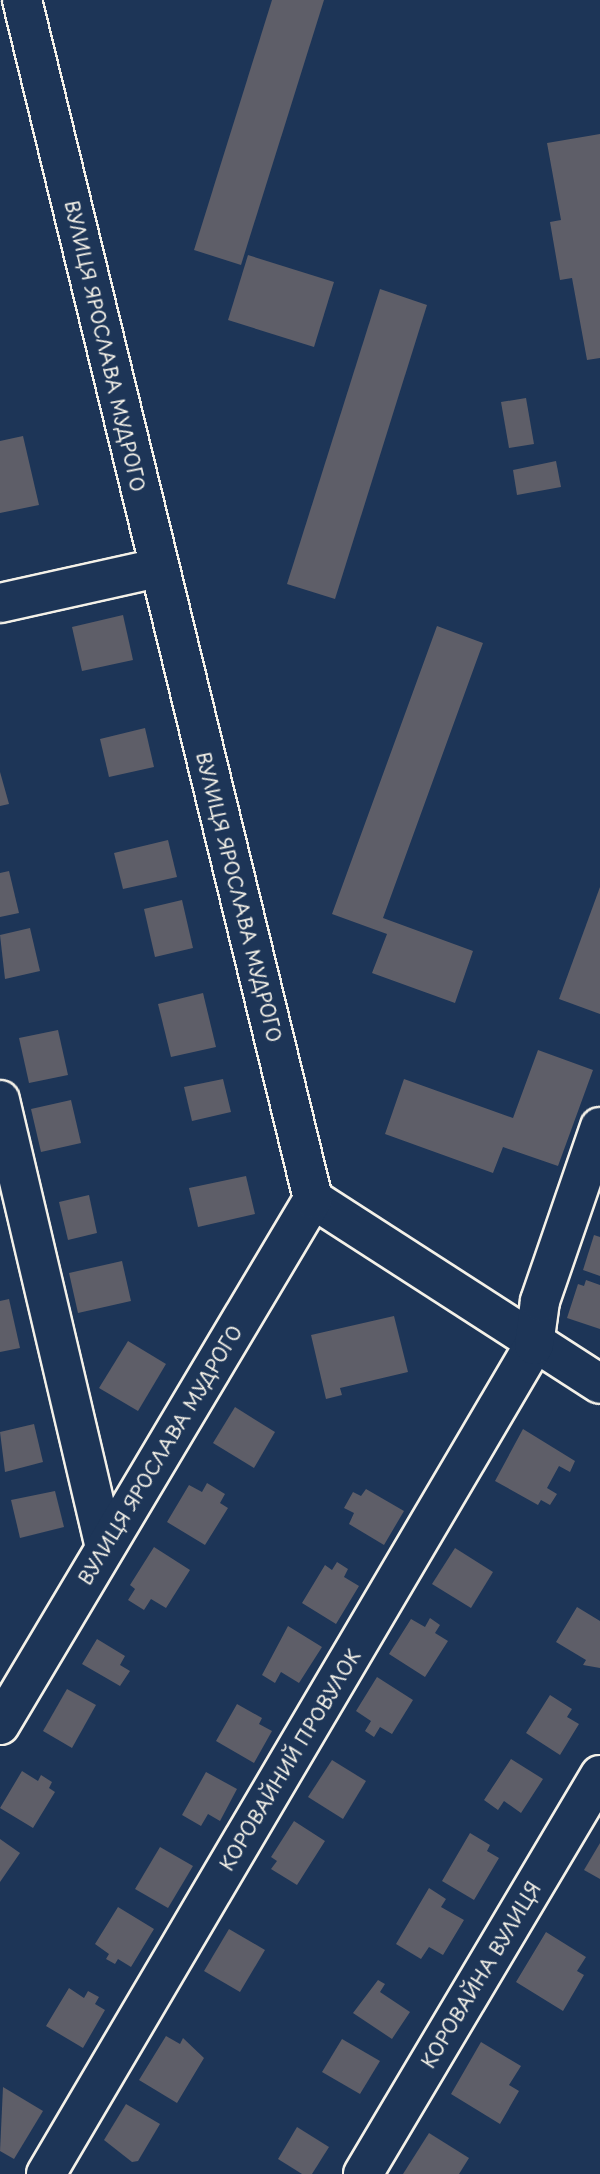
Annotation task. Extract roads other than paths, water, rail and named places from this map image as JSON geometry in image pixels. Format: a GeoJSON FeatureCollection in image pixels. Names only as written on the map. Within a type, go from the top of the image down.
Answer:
{"type":"FeatureCollection","features":[{"type":"Feature","properties":{"kind":"street","name":"ВУЛИЦЯ ЯРОСЛАВА МУДРОГО"},"geometry":{"type":"LineString","coordinates":[[0,1725],[313,1199],[22,0]]}},
{"type":"Feature","properties":{"kind":"street"},"geometry":{"type":"LineString","coordinates":[[0,603],[158,568]]}},
{"type":"Feature","properties":{"kind":"street"},"geometry":{"type":"LineString","coordinates":[[0,1100],[105,1547]]}},
{"type":"Feature","properties":{"kind":"street"},"geometry":{"type":"LineString","coordinates":[[534,1345],[540,1301],[600,1126]]}},
{"type":"Feature","properties":{"kind":"street"},"geometry":{"type":"LineString","coordinates":[[313,1199],[534,1345],[600,1384]]}},
{"type":"Feature","properties":{"kind":"street","name":"КОРОВАЙНИЙ ПРОВУЛОК"},"geometry":{"type":"LineString","coordinates":[[46,2174],[534,1345]]}},
{"type":"Feature","properties":{"kind":"street","name":"КОРОВАЙНА ВУЛИЦЯ"},"geometry":{"type":"LineString","coordinates":[[363,2174],[600,1775]]}}]}
